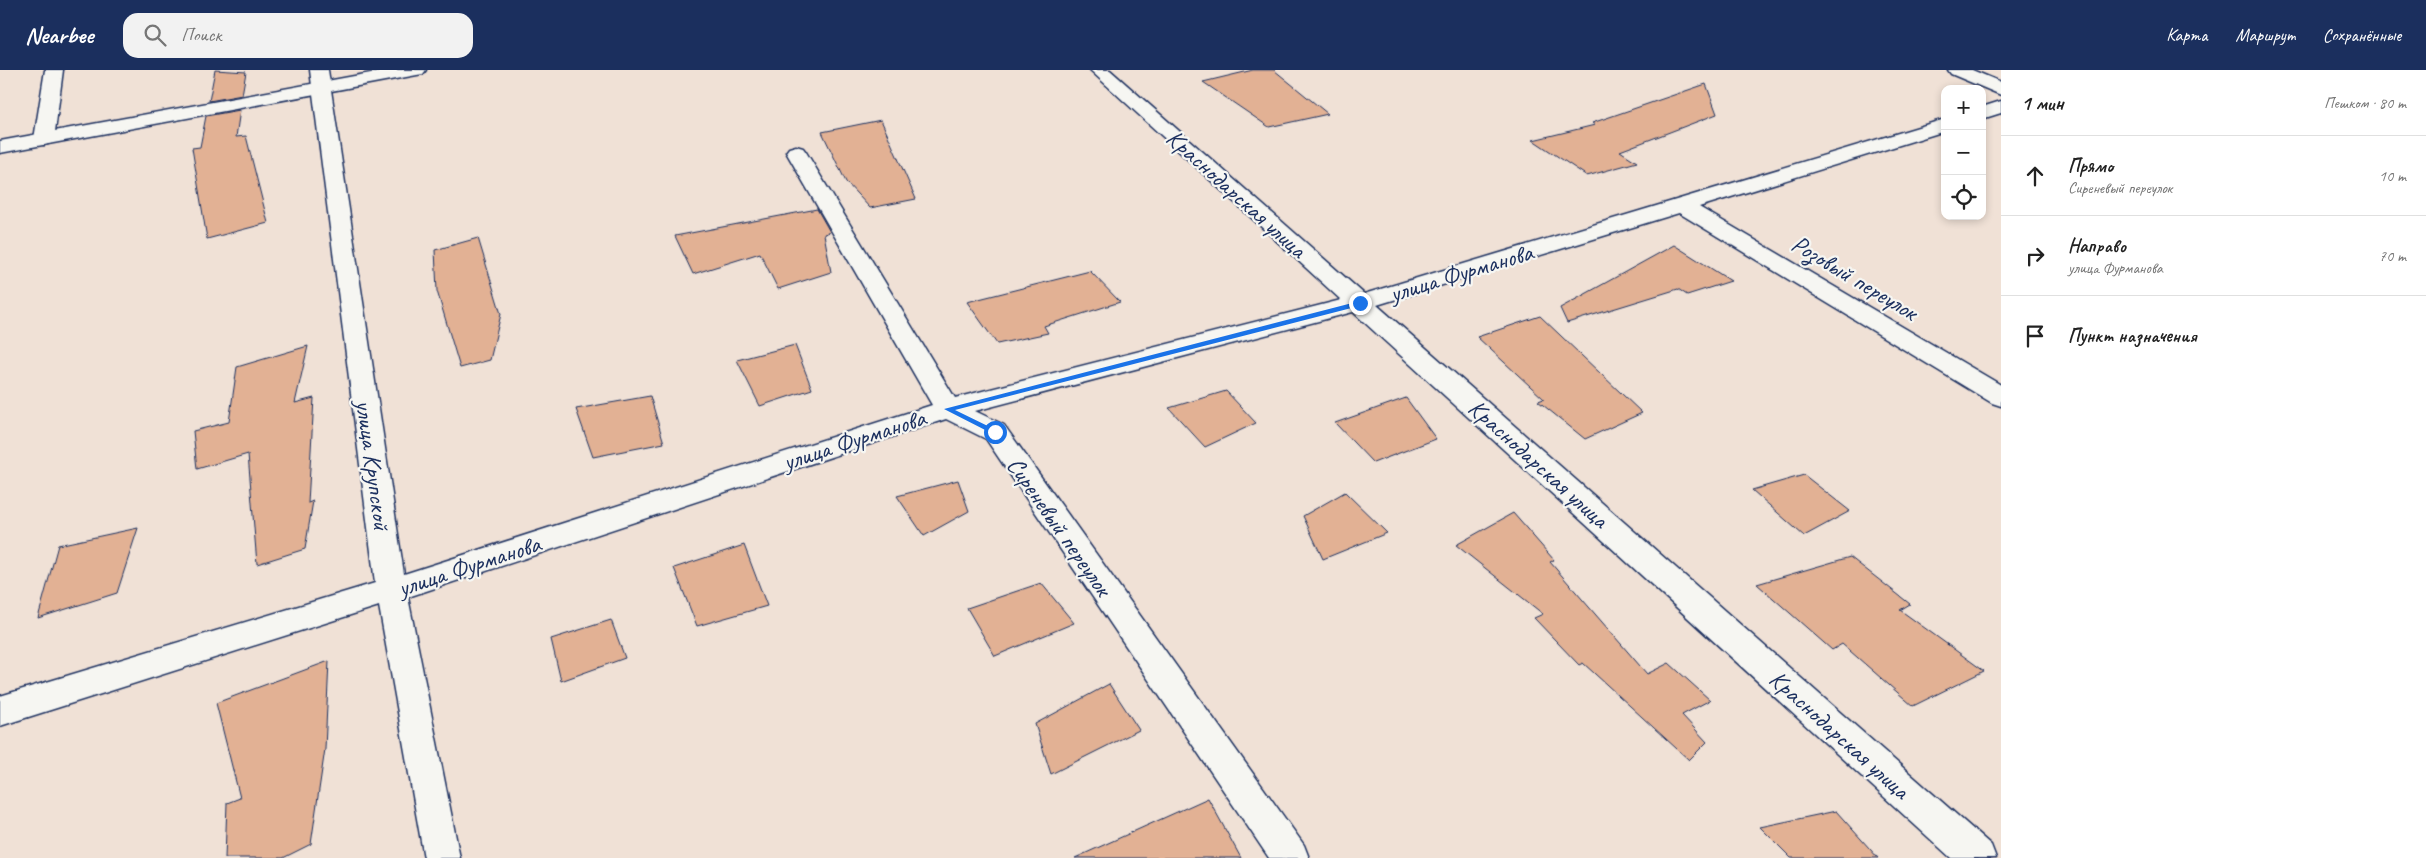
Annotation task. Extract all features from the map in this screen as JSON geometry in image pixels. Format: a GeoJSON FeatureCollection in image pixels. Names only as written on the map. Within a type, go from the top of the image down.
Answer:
{"type":"FeatureCollection","features":[{"type":"Feature","properties":{"kind":"street"},"geometry":{"type":"LineString","coordinates":[[44,139],[54,70]]}},
{"type":"Feature","properties":{"kind":"street"},"geometry":{"type":"LineString","coordinates":[[0,147],[321,79],[417,70]]}},
{"type":"Feature","properties":{"kind":"street","name":"Краснодарская улица"},"geometry":{"type":"LineString","coordinates":[[1099,70],[1978,858]]}},
{"type":"Feature","properties":{"kind":"street"},"geometry":{"type":"LineString","coordinates":[[1957,70],[2001,89]]}},
{"type":"Feature","properties":{"kind":"street","name":"улица Крупской"},"geometry":{"type":"LineString","coordinates":[[321,79],[391,590],[442,858]]}},
{"type":"Feature","properties":{"kind":"street"},"geometry":{"type":"LineString","coordinates":[[1986,112],[2001,107]]}},
{"type":"Feature","properties":{"kind":"street","name":"улица Фурманова"},"geometry":{"type":"LineString","coordinates":[[0,710],[391,590],[948,409],[1360,303],[1941,126]]}},
{"type":"Feature","properties":{"kind":"street"},"geometry":{"type":"LineString","coordinates":[[796,152],[948,409]]}},
{"type":"Feature","properties":{"kind":"street","name":"Розовый переулок"},"geometry":{"type":"LineString","coordinates":[[1681,205],[2001,397]]}},
{"type":"Feature","properties":{"kind":"street","name":"Сиреневый переулок"},"geometry":{"type":"LineString","coordinates":[[948,409],[995,432],[1291,858]]}},
{"type":"Feature","properties":{"kind":"building"},"geometry":{"type":"Polygon","coordinates":[[[215,70],[246,72],[242,95],[209,101],[215,70]]]}},
{"type":"Feature","properties":{"kind":"building"},"geometry":{"type":"Polygon","coordinates":[[[1253,70],[1274,70],[1328,114],[1269,127],[1203,82],[1253,70]]]}},
{"type":"Feature","properties":{"kind":"building"},"geometry":{"type":"Polygon","coordinates":[[[1706,84],[1717,114],[1620,151],[1637,162],[1587,176],[1533,140],[1595,125],[1592,123],[1706,84]]]}},
{"type":"Feature","properties":{"kind":"building"},"geometry":{"type":"Polygon","coordinates":[[[240,110],[236,137],[246,136],[268,223],[207,239],[192,148],[200,147],[206,116],[240,110]]]}},
{"type":"Feature","properties":{"kind":"building"},"geometry":{"type":"Polygon","coordinates":[[[881,120],[916,199],[870,208],[846,182],[822,132],[881,120]]]}},
{"type":"Feature","properties":{"kind":"building"},"geometry":{"type":"Polygon","coordinates":[[[817,209],[830,232],[824,234],[831,272],[778,289],[760,253],[693,274],[675,236],[817,209]]]}},
{"type":"Feature","properties":{"kind":"building"},"geometry":{"type":"Polygon","coordinates":[[[478,238],[501,314],[490,360],[460,368],[437,291],[435,250],[478,238]]]}},
{"type":"Feature","properties":{"kind":"building"},"geometry":{"type":"Polygon","coordinates":[[[1674,245],[1731,281],[1687,295],[1678,289],[1567,323],[1560,308],[1674,245]]]}},
{"type":"Feature","properties":{"kind":"building"},"geometry":{"type":"Polygon","coordinates":[[[1090,271],[1120,302],[1044,326],[1048,333],[997,344],[967,302],[1090,271]]]}},
{"type":"Feature","properties":{"kind":"building"},"geometry":{"type":"Polygon","coordinates":[[[1540,316],[1642,413],[1585,439],[1538,401],[1544,399],[1477,337],[1540,316]]]}},
{"type":"Feature","properties":{"kind":"building"},"geometry":{"type":"Polygon","coordinates":[[[795,345],[812,389],[760,406],[737,360],[795,345]]]}},
{"type":"Feature","properties":{"kind":"building"},"geometry":{"type":"Polygon","coordinates":[[[308,346],[295,403],[314,398],[308,503],[313,501],[305,549],[257,564],[248,454],[197,469],[193,431],[229,422],[237,367],[308,346]]]}},
{"type":"Feature","properties":{"kind":"building"},"geometry":{"type":"Polygon","coordinates":[[[1226,391],[1256,423],[1205,447],[1169,408],[1226,391]]]}},
{"type":"Feature","properties":{"kind":"building"},"geometry":{"type":"Polygon","coordinates":[[[650,396],[664,443],[593,457],[576,409],[650,396]]]}},
{"type":"Feature","properties":{"kind":"building"},"geometry":{"type":"Polygon","coordinates":[[[1406,398],[1436,439],[1373,463],[1335,423],[1406,398]]]}},
{"type":"Feature","properties":{"kind":"building"},"geometry":{"type":"Polygon","coordinates":[[[1804,475],[1850,511],[1804,536],[1752,490],[1804,475]]]}},
{"type":"Feature","properties":{"kind":"building"},"geometry":{"type":"Polygon","coordinates":[[[958,480],[969,511],[924,536],[897,496],[958,480]]]}},
{"type":"Feature","properties":{"kind":"building"},"geometry":{"type":"Polygon","coordinates":[[[1345,492],[1387,533],[1323,559],[1303,516],[1345,492]]]}},
{"type":"Feature","properties":{"kind":"building"},"geometry":{"type":"Polygon","coordinates":[[[1513,513],[1554,560],[1550,562],[1647,674],[1669,663],[1710,700],[1682,715],[1707,742],[1689,760],[1583,663],[1579,665],[1534,618],[1543,614],[1456,545],[1513,513]]]}},
{"type":"Feature","properties":{"kind":"building"},"geometry":{"type":"Polygon","coordinates":[[[138,528],[117,593],[38,618],[58,545],[138,528]]]}},
{"type":"Feature","properties":{"kind":"building"},"geometry":{"type":"Polygon","coordinates":[[[744,545],[767,606],[697,626],[674,568],[744,545]]]}},
{"type":"Feature","properties":{"kind":"building"},"geometry":{"type":"Polygon","coordinates":[[[1850,557],[1910,604],[1900,610],[1984,671],[1913,706],[1842,644],[1832,650],[1757,584],[1850,557]]]}},
{"type":"Feature","properties":{"kind":"building"},"geometry":{"type":"Polygon","coordinates":[[[1041,583],[1074,623],[995,656],[967,608],[1041,583]]]}},
{"type":"Feature","properties":{"kind":"building"},"geometry":{"type":"Polygon","coordinates":[[[611,620],[625,658],[561,681],[551,639],[611,620]]]}},
{"type":"Feature","properties":{"kind":"building"},"geometry":{"type":"Polygon","coordinates":[[[329,661],[325,749],[311,844],[283,858],[225,858],[227,803],[240,798],[216,703],[329,661]]]}},
{"type":"Feature","properties":{"kind":"building"},"geometry":{"type":"Polygon","coordinates":[[[1109,684],[1139,730],[1051,774],[1035,724],[1109,684]]]}},
{"type":"Feature","properties":{"kind":"building"},"geometry":{"type":"Polygon","coordinates":[[[1208,798],[1241,858],[1075,858],[1208,798]]]}},
{"type":"Feature","properties":{"kind":"building"},"geometry":{"type":"Polygon","coordinates":[[[1836,811],[1878,858],[1791,858],[1760,827],[1836,811]]]}},
{"type":"Feature","properties":{"kind":"route"},"geometry":{"type":"LineString","coordinates":[[995,432],[948,409],[1360,303]]}}]}
